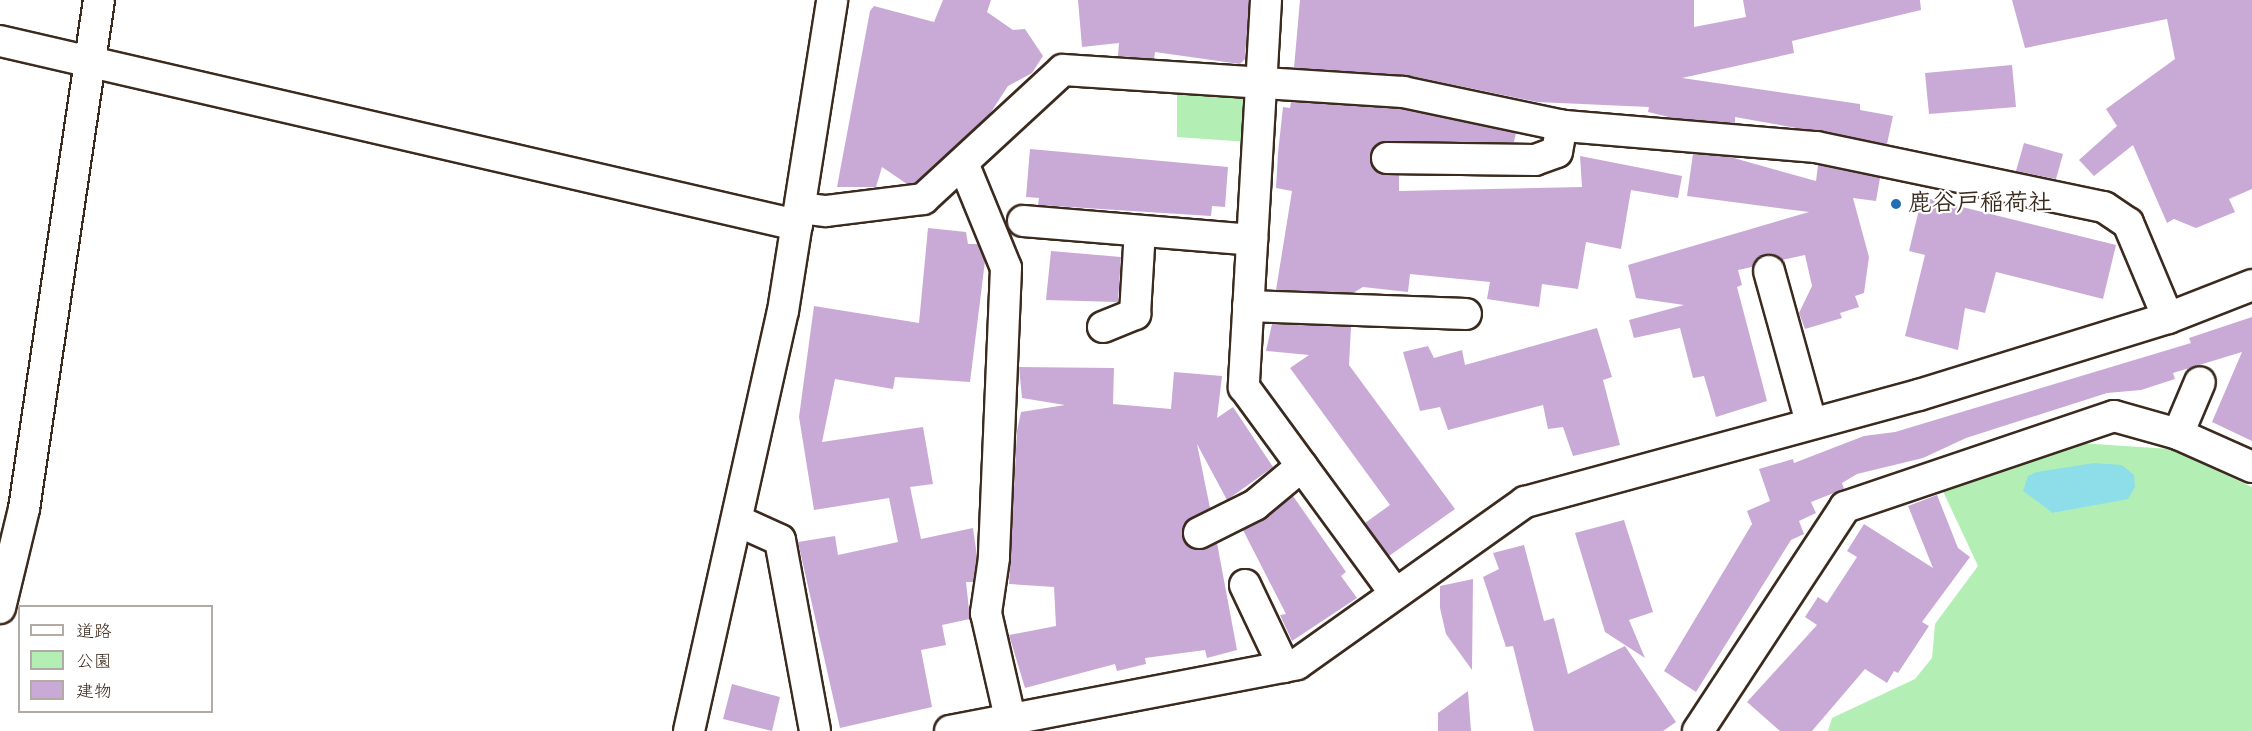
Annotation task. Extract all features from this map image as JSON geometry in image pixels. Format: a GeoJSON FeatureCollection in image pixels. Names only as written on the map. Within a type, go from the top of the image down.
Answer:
{"type":"FeatureCollection","features":[{"type":"Feature","properties":{"kind":"street"},"geometry":{"type":"LineString","coordinates":[[0,608],[24,509],[99,0]]}},
{"type":"Feature","properties":{"kind":"street"},"geometry":{"type":"LineString","coordinates":[[689,731],[738,521],[798,216],[832,0]]}},
{"type":"Feature","properties":{"kind":"street"},"geometry":{"type":"LineString","coordinates":[[1266,0],[1244,387],[1394,592]]}},
{"type":"Feature","properties":{"kind":"street"},"geometry":{"type":"LineString","coordinates":[[0,40],[798,216],[913,204],[963,163],[1063,70],[1260,85],[1403,92],[1562,126],[1816,147],[2104,207],[2128,223],[2168,318]]}},
{"type":"Feature","properties":{"kind":"street"},"geometry":{"type":"LineString","coordinates":[[1387,158],[1535,160],[1557,152],[1562,126]]}},
{"type":"Feature","properties":{"kind":"street"},"geometry":{"type":"LineString","coordinates":[[963,163],[1006,268],[994,558],[986,613],[1011,726]]}},
{"type":"Feature","properties":{"kind":"street"},"geometry":{"type":"LineString","coordinates":[[1023,220],[1251,240]]}},
{"type":"Feature","properties":{"kind":"street"},"geometry":{"type":"LineString","coordinates":[[1103,327],[1135,314],[1140,231]]}},
{"type":"Feature","properties":{"kind":"street"},"geometry":{"type":"LineString","coordinates":[[950,731],[1011,726],[1297,664],[1394,592],[1525,502],[1811,422],[1919,395],[2168,318],[2252,285]]}},
{"type":"Feature","properties":{"kind":"street"},"geometry":{"type":"LineString","coordinates":[[1782,286],[1811,422]]}},
{"type":"Feature","properties":{"kind":"street"},"geometry":{"type":"LineString","coordinates":[[1248,306],[1466,314]]}},
{"type":"Feature","properties":{"kind":"street"},"geometry":{"type":"LineString","coordinates":[[2178,434],[2200,382]]}},
{"type":"Feature","properties":{"kind":"street"},"geometry":{"type":"LineString","coordinates":[[1698,731],[1845,507],[2114,416],[2178,434],[2252,467]]}},
{"type":"Feature","properties":{"kind":"street"},"geometry":{"type":"LineString","coordinates":[[1199,533],[1255,505],[1302,466]]}},
{"type":"Feature","properties":{"kind":"street"},"geometry":{"type":"LineString","coordinates":[[738,521],[780,540],[814,731]]}},
{"type":"Feature","properties":{"kind":"street"},"geometry":{"type":"LineString","coordinates":[[1245,585],[1284,667]]}},
{"type":"Feature","properties":{"kind":"green space"},"geometry":{"type":"Polygon","coordinates":[[[1177,90],[1230,91],[1248,102],[1248,142],[1177,137],[1177,90]]]}},
{"type":"Feature","properties":{"kind":"green space"},"geometry":{"type":"Polygon","coordinates":[[[2065,442],[2170,449],[2252,487],[2252,731],[1828,731],[1832,718],[1915,679],[1932,658],[1935,624],[1978,566],[1941,487],[2065,442]],[[2114,465],[2053,513],[2128,498],[2121,465],[2114,465]]]}},
{"type":"Feature","properties":{"kind":"water"},"geometry":{"type":"Polygon","coordinates":[[[2094,463],[2122,465],[2134,475],[2135,487],[2128,499],[2053,513],[2023,491],[2028,476],[2037,472],[2094,463]]]}},
{"type":"Feature","properties":{"kind":"building"},"geometry":{"type":"Polygon","coordinates":[[[943,0],[991,0],[987,12],[1013,30],[1025,29],[1043,56],[1032,73],[1008,86],[989,115],[915,183],[907,184],[882,167],[876,187],[837,187],[870,11],[874,6],[934,22],[943,0]]]}},
{"type":"Feature","properties":{"kind":"building"},"geometry":{"type":"Polygon","coordinates":[[[1078,0],[1249,0],[1245,59],[1240,64],[1155,52],[1154,59],[1118,56],[1119,43],[1082,47],[1078,0]]]}},
{"type":"Feature","properties":{"kind":"building"},"geometry":{"type":"Polygon","coordinates":[[[1300,0],[1694,0],[1694,27],[1746,17],[1743,0],[1920,0],[1921,10],[1792,41],[1794,53],[1682,78],[1860,104],[1860,110],[1893,116],[1887,144],[1735,117],[1735,123],[1673,118],[1648,112],[1649,107],[1537,102],[1406,75],[1294,68],[1300,0]]]}},
{"type":"Feature","properties":{"kind":"building"},"geometry":{"type":"Polygon","coordinates":[[[2012,0],[2252,0],[2252,189],[2229,199],[2235,212],[2196,228],[2174,219],[2167,223],[2133,145],[2094,176],[2079,160],[2117,126],[2106,109],[2175,59],[2167,19],[2025,48],[2012,0]]]}},
{"type":"Feature","properties":{"kind":"building"},"geometry":{"type":"Polygon","coordinates":[[[2012,65],[2016,107],[1929,114],[1925,73],[2012,65]]]}},
{"type":"Feature","properties":{"kind":"building"},"geometry":{"type":"Polygon","coordinates":[[[1291,102],[1401,109],[1516,133],[1514,142],[1379,143],[1372,150],[1372,166],[1379,173],[1399,175],[1399,191],[1582,187],[1580,156],[1682,176],[1678,198],[1631,190],[1621,249],[1586,242],[1578,289],[1542,284],[1539,307],[1487,299],[1490,282],[1410,274],[1408,292],[1363,287],[1353,293],[1276,290],[1292,191],[1276,188],[1278,153],[1283,107],[1290,108],[1291,102]]]}},
{"type":"Feature","properties":{"kind":"building"},"geometry":{"type":"Polygon","coordinates":[[[2024,143],[2063,154],[2056,179],[2016,171],[2024,143]]]}},
{"type":"Feature","properties":{"kind":"building"},"geometry":{"type":"Polygon","coordinates":[[[1030,149],[1228,167],[1225,207],[1212,206],[1211,216],[1038,205],[1039,198],[1026,197],[1030,149]]]}},
{"type":"Feature","properties":{"kind":"building"},"geometry":{"type":"Polygon","coordinates":[[[1693,154],[1730,157],[1816,181],[1818,165],[1880,178],[1876,201],[1853,198],[1869,257],[1864,293],[1855,296],[1859,307],[1840,313],[1842,318],[1805,329],[1799,313],[1812,286],[1805,255],[1782,260],[1765,254],[1752,267],[1738,270],[1742,285],[1737,287],[1767,401],[1716,417],[1704,376],[1693,378],[1680,328],[1634,338],[1629,320],[1684,305],[1636,298],[1628,265],[1809,212],[1687,196],[1693,154]]]}},
{"type":"Feature","properties":{"kind":"building"},"geometry":{"type":"Polygon","coordinates":[[[1922,197],[2116,245],[2103,299],[1996,272],[1985,313],[1965,308],[1958,350],[1905,336],[1925,255],[1909,251],[1922,197]]]}},
{"type":"Feature","properties":{"kind":"building"},"geometry":{"type":"Polygon","coordinates":[[[928,228],[966,232],[968,244],[978,244],[985,261],[970,382],[895,377],[893,389],[835,379],[822,442],[923,427],[933,484],[910,487],[921,539],[973,528],[977,556],[973,582],[966,582],[970,619],[942,625],[946,645],[921,650],[932,707],[840,728],[798,542],[835,536],[838,555],[898,542],[889,498],[814,510],[799,417],[814,306],[919,323],[928,228]]]}},
{"type":"Feature","properties":{"kind":"building"},"geometry":{"type":"Polygon","coordinates":[[[1051,251],[1121,257],[1118,302],[1046,300],[1051,251]]]}},
{"type":"Feature","properties":{"kind":"building"},"geometry":{"type":"Polygon","coordinates":[[[2252,317],[2252,441],[2212,422],[2242,352],[2173,373],[2175,379],[2141,390],[2107,393],[1966,438],[1923,458],[1857,474],[1842,483],[1844,489],[1811,502],[1816,513],[1799,521],[1804,534],[1791,540],[1696,692],[1664,671],[1752,524],[1747,511],[1770,501],[1759,469],[1793,459],[1794,463],[1864,436],[1895,432],[2191,343],[2189,338],[2252,317]]]}},
{"type":"Feature","properties":{"kind":"building"},"geometry":{"type":"Polygon","coordinates":[[[1272,324],[1351,327],[1349,365],[1455,509],[1389,556],[1365,523],[1390,505],[1290,368],[1309,355],[1266,351],[1272,324]]]}},
{"type":"Feature","properties":{"kind":"building"},"geometry":{"type":"Polygon","coordinates":[[[1597,328],[1612,377],[1603,380],[1620,445],[1573,456],[1563,427],[1548,429],[1543,405],[1448,430],[1440,407],[1420,411],[1403,352],[1428,346],[1434,358],[1462,350],[1465,365],[1597,328]]]}},
{"type":"Feature","properties":{"kind":"building"},"geometry":{"type":"Polygon","coordinates":[[[1019,367],[1114,368],[1113,404],[1171,409],[1174,372],[1222,376],[1217,418],[1233,407],[1273,467],[1227,500],[1197,444],[1210,508],[1191,518],[1182,533],[1197,550],[1217,543],[1237,650],[1207,658],[1205,650],[1145,658],[1146,664],[1117,671],[1115,664],[1025,688],[1009,635],[1056,626],[1054,587],[1009,584],[1017,431],[1021,412],[1065,405],[1022,398],[1019,367]]]}},
{"type":"Feature","properties":{"kind":"building"},"geometry":{"type":"Polygon","coordinates":[[[1937,495],[1958,548],[1970,557],[1922,622],[1929,626],[1898,673],[1894,671],[1887,683],[1865,669],[1812,731],[1780,731],[1747,702],[1817,625],[1805,617],[1818,597],[1827,603],[1857,557],[1847,551],[1864,524],[1933,568],[1908,506],[1937,495]]]}},
{"type":"Feature","properties":{"kind":"building"},"geometry":{"type":"Polygon","coordinates":[[[1293,496],[1346,572],[1341,576],[1357,598],[1292,641],[1280,615],[1286,614],[1243,530],[1293,496]]]}},
{"type":"Feature","properties":{"kind":"building"},"geometry":{"type":"Polygon","coordinates":[[[1624,520],[1653,612],[1629,620],[1645,658],[1605,632],[1575,533],[1624,520]]]}},
{"type":"Feature","properties":{"kind":"building"},"geometry":{"type":"Polygon","coordinates":[[[1524,545],[1544,621],[1554,618],[1568,674],[1625,646],[1676,722],[1663,731],[1534,731],[1513,646],[1506,647],[1483,577],[1499,569],[1493,553],[1524,545]]]}},
{"type":"Feature","properties":{"kind":"building"},"geometry":{"type":"Polygon","coordinates":[[[1473,579],[1472,670],[1446,634],[1440,608],[1440,586],[1473,579]]]}},
{"type":"Feature","properties":{"kind":"building"},"geometry":{"type":"Polygon","coordinates":[[[732,684],[780,697],[772,731],[723,719],[732,684]]]}},
{"type":"Feature","properties":{"kind":"building"},"geometry":{"type":"Polygon","coordinates":[[[1468,691],[1471,731],[1438,731],[1438,713],[1468,691]]]}},
{"type":"Feature","properties":{"kind":"place","name":"鹿谷戸稲荷社"},"geometry":{"type":"Point","coordinates":[1896,204]}}]}
